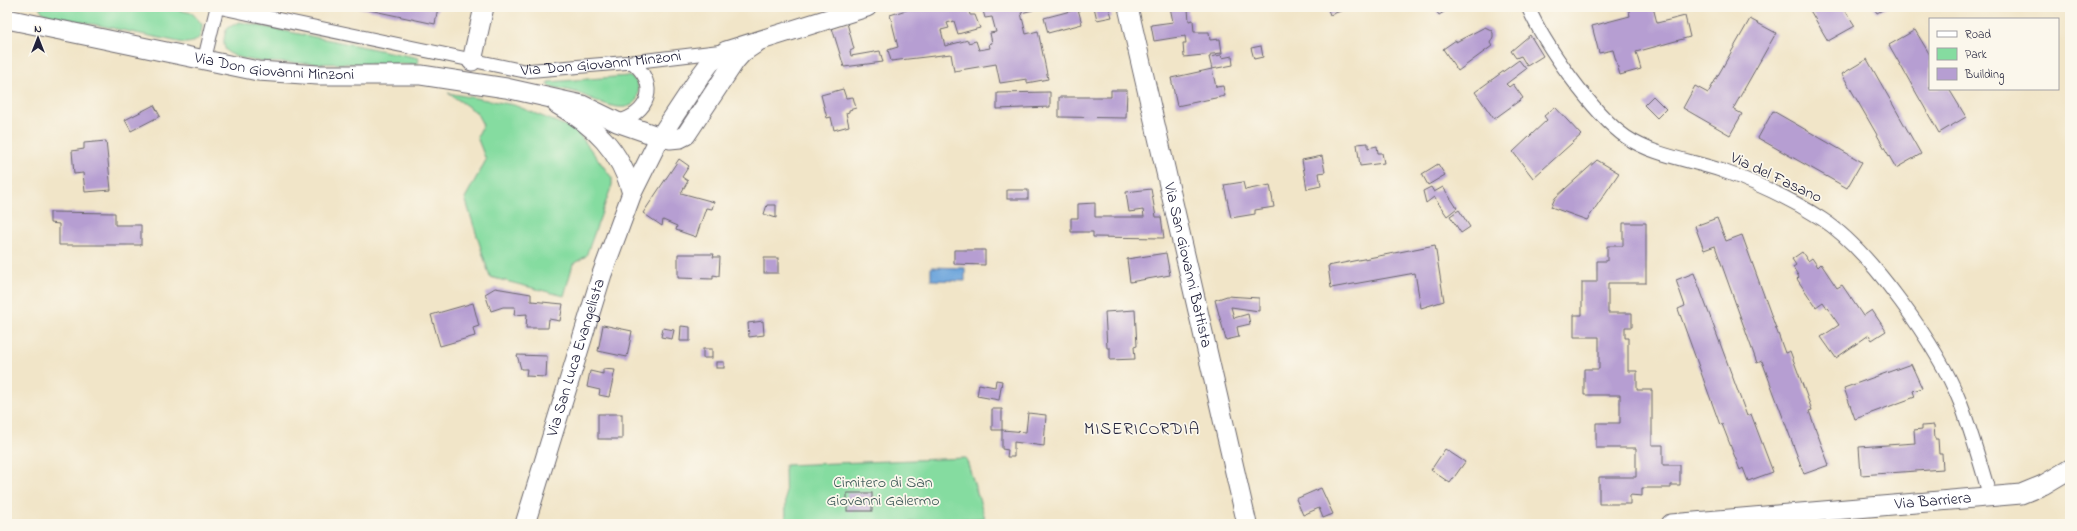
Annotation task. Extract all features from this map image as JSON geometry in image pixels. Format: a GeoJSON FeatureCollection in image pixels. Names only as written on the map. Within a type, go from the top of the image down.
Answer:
{"type":"FeatureCollection","features":[{"type":"Feature","properties":{"kind":"main road"},"geometry":{"type":"LineString","coordinates":[[472,61],[484,7]]}},
{"type":"Feature","properties":{"kind":"main road"},"geometry":{"type":"LineString","coordinates":[[726,51],[755,44],[867,7]]}},
{"type":"Feature","properties":{"kind":"main road","name":"Via San Giovanni Battista"},"geometry":{"type":"LineString","coordinates":[[1128,7],[1247,524]]}},
{"type":"Feature","properties":{"kind":"main road","name":"Via Don Giovanni Minzoni"},"geometry":{"type":"LineString","coordinates":[[7,19],[258,71],[318,75],[421,75],[506,88],[544,97]]}},
{"type":"Feature","properties":{"kind":"main road"},"geometry":{"type":"LineString","coordinates":[[544,97],[582,105],[616,122],[660,137],[670,140],[680,138],[686,134],[735,61],[743,52],[755,44]]}},
{"type":"Feature","properties":{"kind":"main road","name":"Via San Luca Evangelista"},"geometry":{"type":"LineString","coordinates":[[525,524],[602,274],[632,194],[660,137],[700,75],[710,62],[726,51]]}},
{"type":"Feature","properties":{"kind":"main road"},"geometry":{"type":"LineString","coordinates":[[544,97],[572,113],[592,128],[615,154],[627,174],[632,194]]}},
{"type":"Feature","properties":{"kind":"main road","name":"Via Barriera"},"geometry":{"type":"LineString","coordinates":[[1671,524],[2021,494],[2043,485],[2070,469]]}},
{"type":"Feature","properties":{"kind":"street","name":"Via Don Giovanni Minzoni"},"geometry":{"type":"LineString","coordinates":[[218,7],[472,61],[524,70],[632,62],[726,51]]}},
{"type":"Feature","properties":{"kind":"street"},"geometry":{"type":"LineString","coordinates":[[204,61],[218,7]]}},
{"type":"Feature","properties":{"kind":"street","name":"Via del Fasano"},"geometry":{"type":"LineString","coordinates":[[1528,7],[1534,21],[1569,74],[1608,122],[1627,137],[1649,148],[1722,171],[1793,202],[1835,229],[1871,264],[1907,310],[1948,375],[1960,402],[1990,497]]}},
{"type":"Feature","properties":{"kind":"street"},"geometry":{"type":"LineString","coordinates":[[616,122],[634,115],[645,103],[648,91],[647,80],[641,70],[632,62]]}},
{"type":"Feature","properties":{"kind":"green space"},"geometry":{"type":"Polygon","coordinates":[[[39,7],[163,7],[192,13],[202,24],[202,29],[200,36],[196,40],[189,43],[184,43],[49,15],[43,13],[39,7]]]}},
{"type":"Feature","properties":{"kind":"green space"},"geometry":{"type":"Polygon","coordinates":[[[240,22],[419,58],[418,64],[292,63],[244,59],[226,51],[224,45],[224,38],[227,28],[240,22]]]}},
{"type":"Feature","properties":{"kind":"green space"},"geometry":{"type":"Polygon","coordinates":[[[628,76],[637,83],[638,93],[637,99],[632,105],[625,107],[608,105],[575,92],[548,86],[548,82],[628,76]]]}},
{"type":"Feature","properties":{"kind":"green space"},"geometry":{"type":"Polygon","coordinates":[[[448,93],[514,105],[576,130],[612,178],[612,185],[586,256],[573,264],[564,296],[490,277],[465,198],[486,160],[477,137],[483,125],[476,112],[448,93]]]}},
{"type":"Feature","properties":{"kind":"green space","name":"Cimitero di San Giovanni Galermo"},"geometry":{"type":"Polygon","coordinates":[[[966,458],[985,518],[910,522],[910,524],[786,524],[785,465],[966,458]]]}},
{"type":"Feature","properties":{"kind":"water"},"geometry":{"type":"Polygon","coordinates":[[[931,267],[965,268],[965,281],[931,280],[931,267]]]}},
{"type":"Feature","properties":{"kind":"building"},"geometry":{"type":"Polygon","coordinates":[[[355,7],[438,7],[435,24],[355,7]]]}},
{"type":"Feature","properties":{"kind":"building"},"geometry":{"type":"Polygon","coordinates":[[[916,7],[968,7],[970,15],[975,15],[980,28],[958,34],[954,21],[947,23],[949,28],[941,30],[945,46],[968,40],[968,43],[976,41],[979,50],[990,48],[989,44],[992,43],[990,33],[996,32],[992,17],[985,18],[982,7],[1032,7],[1033,10],[1021,13],[1026,34],[1038,31],[1048,79],[1027,83],[1027,79],[1000,83],[996,64],[954,71],[951,54],[891,61],[888,50],[898,47],[890,15],[916,7]]]}},
{"type":"Feature","properties":{"kind":"building"},"geometry":{"type":"Polygon","coordinates":[[[1094,7],[1109,7],[1112,17],[1097,20],[1094,7]]]}},
{"type":"Feature","properties":{"kind":"building"},"geometry":{"type":"Polygon","coordinates":[[[1170,7],[1194,7],[1188,9],[1189,21],[1193,20],[1194,32],[1209,32],[1210,40],[1220,39],[1222,53],[1184,57],[1183,43],[1186,43],[1185,36],[1154,41],[1151,25],[1173,22],[1170,7]]]}},
{"type":"Feature","properties":{"kind":"building"},"geometry":{"type":"Polygon","coordinates":[[[1327,7],[1351,7],[1330,15],[1327,7]]]}},
{"type":"Feature","properties":{"kind":"building"},"geometry":{"type":"Polygon","coordinates":[[[1433,7],[1452,7],[1439,15],[1433,7]]]}},
{"type":"Feature","properties":{"kind":"building"},"geometry":{"type":"Polygon","coordinates":[[[1628,7],[1653,7],[1657,23],[1685,16],[1690,37],[1636,52],[1641,69],[1620,75],[1613,50],[1599,53],[1592,26],[1630,16],[1628,7]]]}},
{"type":"Feature","properties":{"kind":"building"},"geometry":{"type":"Polygon","coordinates":[[[1808,7],[1843,7],[1855,26],[1828,41],[1808,7]]]}},
{"type":"Feature","properties":{"kind":"building"},"geometry":{"type":"Polygon","coordinates":[[[1873,7],[1888,7],[1877,13],[1873,7]]]}},
{"type":"Feature","properties":{"kind":"building"},"geometry":{"type":"Polygon","coordinates":[[[1078,9],[1082,24],[1048,33],[1044,18],[1078,9]]]}},
{"type":"Feature","properties":{"kind":"building"},"geometry":{"type":"Polygon","coordinates":[[[1750,19],[1776,33],[1733,109],[1742,114],[1730,135],[1683,108],[1695,86],[1708,93],[1750,19]]]}},
{"type":"Feature","properties":{"kind":"building"},"geometry":{"type":"Polygon","coordinates":[[[847,23],[854,49],[850,51],[851,56],[880,51],[883,62],[844,67],[832,28],[847,23]]]}},
{"type":"Feature","properties":{"kind":"building"},"geometry":{"type":"Polygon","coordinates":[[[1485,27],[1493,33],[1490,43],[1492,46],[1458,71],[1443,49],[1456,40],[1456,42],[1485,27]]]}},
{"type":"Feature","properties":{"kind":"building"},"geometry":{"type":"Polygon","coordinates":[[[1915,30],[1929,53],[1929,90],[1950,90],[1966,117],[1939,133],[1889,45],[1915,30]]]}},
{"type":"Feature","properties":{"kind":"building"},"geometry":{"type":"Polygon","coordinates":[[[1530,35],[1543,56],[1527,66],[1521,56],[1516,58],[1511,51],[1530,35]]]}},
{"type":"Feature","properties":{"kind":"building"},"geometry":{"type":"Polygon","coordinates":[[[1261,46],[1263,57],[1254,59],[1251,48],[1261,46]]]}},
{"type":"Feature","properties":{"kind":"building"},"geometry":{"type":"Polygon","coordinates":[[[1221,55],[1222,58],[1232,56],[1233,65],[1212,69],[1209,57],[1221,55]]]}},
{"type":"Feature","properties":{"kind":"building"},"geometry":{"type":"Polygon","coordinates":[[[1867,59],[1921,154],[1896,168],[1842,74],[1867,59]]]}},
{"type":"Feature","properties":{"kind":"building"},"geometry":{"type":"Polygon","coordinates":[[[1519,60],[1526,69],[1506,84],[1509,87],[1513,84],[1523,98],[1494,119],[1475,92],[1519,60]]]}},
{"type":"Feature","properties":{"kind":"building"},"geometry":{"type":"Polygon","coordinates":[[[1212,69],[1216,87],[1223,86],[1225,96],[1177,106],[1171,78],[1212,69]]]}},
{"type":"Feature","properties":{"kind":"building"},"geometry":{"type":"Polygon","coordinates":[[[843,89],[846,98],[853,97],[856,108],[849,110],[849,112],[846,113],[849,126],[834,130],[831,117],[827,118],[821,95],[843,89]]]}},
{"type":"Feature","properties":{"kind":"building"},"geometry":{"type":"Polygon","coordinates":[[[1111,90],[1127,90],[1126,118],[1059,117],[1059,97],[1111,97],[1111,90]]]}},
{"type":"Feature","properties":{"kind":"building"},"geometry":{"type":"Polygon","coordinates":[[[1050,92],[1050,107],[997,109],[997,93],[1050,92]]]}},
{"type":"Feature","properties":{"kind":"building"},"geometry":{"type":"Polygon","coordinates":[[[1653,96],[1666,109],[1657,118],[1644,105],[1653,96]]]}},
{"type":"Feature","properties":{"kind":"building"},"geometry":{"type":"Polygon","coordinates":[[[154,105],[160,116],[131,131],[125,120],[154,105]]]}},
{"type":"Feature","properties":{"kind":"building"},"geometry":{"type":"Polygon","coordinates":[[[1555,107],[1581,135],[1533,178],[1513,152],[1547,120],[1544,116],[1555,107]]]}},
{"type":"Feature","properties":{"kind":"building"},"geometry":{"type":"Polygon","coordinates":[[[1773,111],[1862,162],[1847,188],[1758,138],[1773,111]]]}},
{"type":"Feature","properties":{"kind":"building"},"geometry":{"type":"Polygon","coordinates":[[[106,141],[111,190],[85,192],[83,173],[74,174],[72,151],[84,149],[84,143],[106,141]]]}},
{"type":"Feature","properties":{"kind":"building"},"geometry":{"type":"Polygon","coordinates":[[[1368,143],[1368,148],[1377,146],[1378,153],[1382,153],[1384,163],[1360,166],[1357,144],[1368,143]]]}},
{"type":"Feature","properties":{"kind":"building"},"geometry":{"type":"Polygon","coordinates":[[[1322,156],[1325,172],[1319,173],[1321,186],[1307,189],[1302,160],[1322,156]]]}},
{"type":"Feature","properties":{"kind":"building"},"geometry":{"type":"Polygon","coordinates":[[[679,159],[689,166],[682,177],[688,181],[681,193],[714,202],[712,209],[706,208],[696,237],[676,230],[677,226],[663,220],[662,226],[643,213],[679,159]]]}},
{"type":"Feature","properties":{"kind":"building"},"geometry":{"type":"Polygon","coordinates":[[[1597,160],[1619,173],[1587,220],[1551,207],[1555,198],[1597,160]]]}},
{"type":"Feature","properties":{"kind":"building"},"geometry":{"type":"Polygon","coordinates":[[[1438,164],[1445,175],[1428,185],[1422,174],[1438,164]]]}},
{"type":"Feature","properties":{"kind":"building"},"geometry":{"type":"Polygon","coordinates":[[[1243,182],[1245,190],[1270,185],[1274,207],[1255,210],[1255,214],[1231,218],[1224,185],[1243,182]]]}},
{"type":"Feature","properties":{"kind":"building"},"geometry":{"type":"Polygon","coordinates":[[[1431,187],[1434,192],[1443,187],[1457,208],[1447,216],[1434,197],[1426,203],[1423,191],[1431,187]]]}},
{"type":"Feature","properties":{"kind":"building"},"geometry":{"type":"Polygon","coordinates":[[[1151,189],[1156,217],[1161,217],[1164,238],[1093,237],[1093,232],[1071,232],[1071,218],[1078,218],[1078,204],[1095,203],[1095,217],[1144,217],[1143,210],[1129,212],[1126,192],[1151,189]]]}},
{"type":"Feature","properties":{"kind":"building"},"geometry":{"type":"Polygon","coordinates":[[[1007,190],[1028,190],[1028,199],[1007,199],[1007,190]]]}},
{"type":"Feature","properties":{"kind":"building"},"geometry":{"type":"Polygon","coordinates":[[[767,205],[776,205],[776,218],[764,214],[767,205]]]}},
{"type":"Feature","properties":{"kind":"building"},"geometry":{"type":"Polygon","coordinates":[[[1459,210],[1470,227],[1461,233],[1450,216],[1459,210]]]}},
{"type":"Feature","properties":{"kind":"building"},"geometry":{"type":"Polygon","coordinates":[[[50,212],[115,213],[115,225],[141,225],[141,245],[59,245],[59,224],[50,223],[50,212]]]}},
{"type":"Feature","properties":{"kind":"building"},"geometry":{"type":"Polygon","coordinates":[[[1717,218],[1726,241],[1742,235],[1785,353],[1790,351],[1812,410],[1809,411],[1829,465],[1804,474],[1762,361],[1757,363],[1715,246],[1704,250],[1695,226],[1717,218]]]}},
{"type":"Feature","properties":{"kind":"building"},"geometry":{"type":"Polygon","coordinates":[[[1623,223],[1646,223],[1646,283],[1608,283],[1608,313],[1632,313],[1632,327],[1625,327],[1625,338],[1628,338],[1628,371],[1637,371],[1637,390],[1652,390],[1652,445],[1663,445],[1663,465],[1680,465],[1680,485],[1671,485],[1671,488],[1642,488],[1642,496],[1630,495],[1630,504],[1599,504],[1599,477],[1636,477],[1636,448],[1596,448],[1596,423],[1620,423],[1620,395],[1584,395],[1584,369],[1599,369],[1599,337],[1574,337],[1574,315],[1582,315],[1582,282],[1597,282],[1597,261],[1607,261],[1607,246],[1623,246],[1623,223]]]}},
{"type":"Feature","properties":{"kind":"building"},"geometry":{"type":"Polygon","coordinates":[[[1435,245],[1444,301],[1421,308],[1415,273],[1331,288],[1328,266],[1435,245]]]}},
{"type":"Feature","properties":{"kind":"building"},"geometry":{"type":"Polygon","coordinates":[[[954,250],[985,250],[985,265],[954,264],[954,250]]]}},
{"type":"Feature","properties":{"kind":"building"},"geometry":{"type":"Polygon","coordinates":[[[1802,252],[1808,261],[1812,258],[1818,267],[1821,264],[1837,288],[1842,285],[1863,316],[1872,310],[1886,331],[1872,340],[1869,335],[1836,358],[1821,337],[1839,325],[1823,302],[1816,307],[1797,279],[1799,277],[1793,267],[1796,265],[1792,259],[1802,252]]]}},
{"type":"Feature","properties":{"kind":"building"},"geometry":{"type":"Polygon","coordinates":[[[1166,253],[1170,275],[1130,282],[1127,259],[1166,253]]]}},
{"type":"Feature","properties":{"kind":"building"},"geometry":{"type":"Polygon","coordinates":[[[678,254],[714,254],[713,257],[720,257],[719,276],[713,275],[713,279],[678,278],[678,254]]]}},
{"type":"Feature","properties":{"kind":"building"},"geometry":{"type":"Polygon","coordinates":[[[764,258],[778,258],[778,273],[764,273],[764,258]]]}},
{"type":"Feature","properties":{"kind":"building"},"geometry":{"type":"Polygon","coordinates":[[[1694,273],[1747,416],[1751,414],[1773,472],[1748,481],[1743,468],[1740,470],[1722,424],[1720,425],[1678,309],[1685,306],[1676,280],[1694,273]]]}},
{"type":"Feature","properties":{"kind":"building"},"geometry":{"type":"Polygon","coordinates":[[[495,288],[531,294],[531,301],[563,304],[560,321],[549,319],[548,328],[526,328],[527,314],[514,315],[515,307],[503,307],[491,311],[485,294],[495,288]]]}},
{"type":"Feature","properties":{"kind":"building"},"geometry":{"type":"Polygon","coordinates":[[[1227,296],[1259,298],[1259,311],[1231,307],[1234,318],[1248,314],[1250,324],[1237,327],[1239,337],[1226,340],[1215,300],[1227,296]]]}},
{"type":"Feature","properties":{"kind":"building"},"geometry":{"type":"Polygon","coordinates":[[[473,303],[479,326],[473,328],[475,336],[440,346],[431,315],[473,303]]]}},
{"type":"Feature","properties":{"kind":"building"},"geometry":{"type":"Polygon","coordinates":[[[1135,310],[1137,346],[1134,347],[1135,359],[1110,360],[1110,348],[1107,348],[1105,312],[1135,310]]]}},
{"type":"Feature","properties":{"kind":"building"},"geometry":{"type":"Polygon","coordinates":[[[763,321],[764,335],[749,337],[748,323],[763,321]]]}},
{"type":"Feature","properties":{"kind":"building"},"geometry":{"type":"Polygon","coordinates":[[[603,325],[632,331],[627,357],[598,351],[603,325]]]}},
{"type":"Feature","properties":{"kind":"building"},"geometry":{"type":"Polygon","coordinates":[[[681,326],[690,327],[690,341],[680,341],[681,326]]]}},
{"type":"Feature","properties":{"kind":"building"},"geometry":{"type":"Polygon","coordinates":[[[663,328],[674,330],[672,339],[661,337],[663,328]]]}},
{"type":"Feature","properties":{"kind":"building"},"geometry":{"type":"Polygon","coordinates":[[[703,349],[712,349],[712,358],[703,358],[703,349]]]}},
{"type":"Feature","properties":{"kind":"building"},"geometry":{"type":"Polygon","coordinates":[[[517,355],[547,356],[546,377],[526,376],[527,369],[521,369],[517,355]]]}},
{"type":"Feature","properties":{"kind":"building"},"geometry":{"type":"Polygon","coordinates":[[[716,362],[724,362],[724,368],[716,368],[716,362]]]}},
{"type":"Feature","properties":{"kind":"building"},"geometry":{"type":"Polygon","coordinates":[[[1911,364],[1922,388],[1913,391],[1915,397],[1855,419],[1844,388],[1911,364]]]}},
{"type":"Feature","properties":{"kind":"building"},"geometry":{"type":"Polygon","coordinates":[[[603,369],[615,370],[609,397],[599,395],[600,390],[587,387],[590,371],[603,374],[603,369]]]}},
{"type":"Feature","properties":{"kind":"building"},"geometry":{"type":"Polygon","coordinates":[[[996,380],[1002,381],[999,400],[977,396],[979,384],[995,387],[996,380]]]}},
{"type":"Feature","properties":{"kind":"building"},"geometry":{"type":"Polygon","coordinates":[[[992,409],[1002,409],[1002,430],[992,430],[992,409]]]}},
{"type":"Feature","properties":{"kind":"building"},"geometry":{"type":"Polygon","coordinates":[[[1028,413],[1046,415],[1044,446],[1014,442],[1014,457],[1007,457],[1008,450],[1002,449],[1002,430],[1026,432],[1028,413]]]}},
{"type":"Feature","properties":{"kind":"building"},"geometry":{"type":"Polygon","coordinates":[[[598,414],[622,414],[622,439],[598,439],[598,414]]]}},
{"type":"Feature","properties":{"kind":"building"},"geometry":{"type":"Polygon","coordinates":[[[1934,425],[1935,439],[1938,439],[1939,454],[1942,454],[1943,469],[1861,475],[1859,447],[1915,443],[1914,430],[1922,429],[1922,426],[1934,425]]]}},
{"type":"Feature","properties":{"kind":"building"},"geometry":{"type":"Polygon","coordinates":[[[1445,449],[1465,462],[1450,483],[1431,470],[1445,449]]]}},
{"type":"Feature","properties":{"kind":"building"},"geometry":{"type":"Polygon","coordinates":[[[1321,488],[1333,514],[1323,518],[1319,508],[1303,515],[1296,499],[1321,488]]]}},
{"type":"Feature","properties":{"kind":"building"},"geometry":{"type":"Polygon","coordinates":[[[847,493],[872,493],[872,511],[847,511],[847,493]]]}},
{"type":"Feature","properties":{"kind":"district","name":"MISERICORDIA"},"geometry":{"type":"Point","coordinates":[1142,429]}}]}
